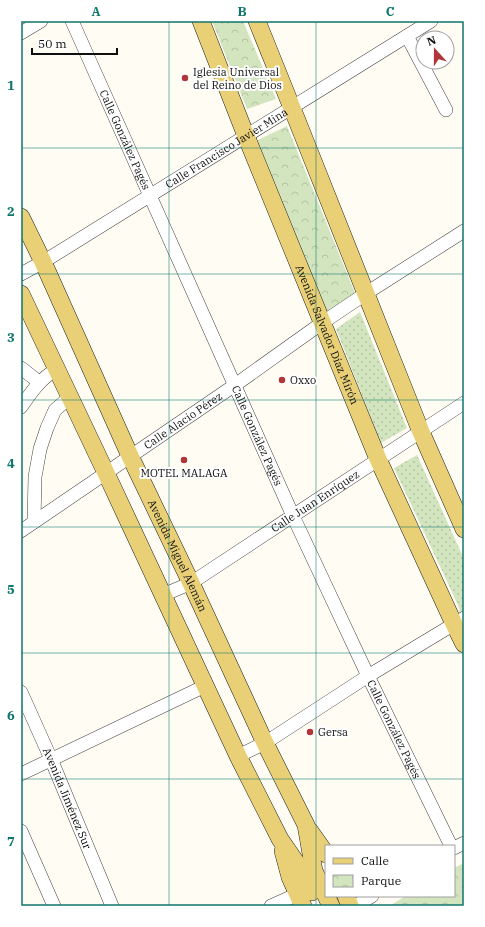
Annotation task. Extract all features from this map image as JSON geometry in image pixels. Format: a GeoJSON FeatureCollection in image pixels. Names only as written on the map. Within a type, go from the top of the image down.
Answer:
{"type":"FeatureCollection","features":[{"type":"Feature","properties":{"kind":"main road","name":"Avenida Salvador Díaz Mirón"},"geometry":{"type":"LineString","coordinates":[[201,21],[246,136],[378,459],[459,621],[464,644]]}},
{"type":"Feature","properties":{"kind":"main road"},"geometry":{"type":"LineString","coordinates":[[257,21],[421,432],[464,529]]}},
{"type":"Feature","properties":{"kind":"main road","name":"Avenida Miguel Alemán"},"geometry":{"type":"LineString","coordinates":[[21,217],[43,262],[130,456],[265,743],[306,825],[314,871],[325,894]]}},
{"type":"Feature","properties":{"kind":"main road"},"geometry":{"type":"LineString","coordinates":[[21,294],[238,756],[280,839],[304,874],[319,906]]}},
{"type":"Feature","properties":{"kind":"main road"},"geometry":{"type":"LineString","coordinates":[[306,825],[325,853]]}},
{"type":"Feature","properties":{"kind":"main road"},"geometry":{"type":"LineString","coordinates":[[280,839],[290,877],[300,900]]}},
{"type":"Feature","properties":{"kind":"main road","name":"Avenida Miguel Alemán"},"geometry":{"type":"LineString","coordinates":[[327,897],[331,906]]}},
{"type":"Feature","properties":{"kind":"street"},"geometry":{"type":"LineString","coordinates":[[21,33],[41,21]]}},
{"type":"Feature","properties":{"kind":"street","name":"Calle González Pagés"},"geometry":{"type":"LineString","coordinates":[[72,21],[293,516],[368,676],[451,845]]}},
{"type":"Feature","properties":{"kind":"street","name":"Calle Francisco Javier Mina"},"geometry":{"type":"LineString","coordinates":[[21,274],[150,196],[431,21]]}},
{"type":"Feature","properties":{"kind":"street"},"geometry":{"type":"LineString","coordinates":[[407,36],[446,110]]}},
{"type":"Feature","properties":{"kind":"street","name":"Calle Alacio Pérez"},"geometry":{"type":"LineString","coordinates":[[21,531],[235,385],[322,323],[464,231]]}},
{"type":"Feature","properties":{"kind":"street"},"geometry":{"type":"LineString","coordinates":[[21,368],[39,382]]}},
{"type":"Feature","properties":{"kind":"street"},"geometry":{"type":"LineString","coordinates":[[21,407],[39,382],[57,369]]}},
{"type":"Feature","properties":{"kind":"street"},"geometry":{"type":"LineString","coordinates":[[34,522],[35,477],[40,449],[55,410],[70,397]]}},
{"type":"Feature","properties":{"kind":"street","name":"Calle Juan Enríquez"},"geometry":{"type":"LineString","coordinates":[[163,595],[191,583],[464,403]]}},
{"type":"Feature","properties":{"kind":"street"},"geometry":{"type":"LineString","coordinates":[[238,756],[265,743],[368,676],[459,621]]}},
{"type":"Feature","properties":{"kind":"street"},"geometry":{"type":"LineString","coordinates":[[21,774],[206,686]]}},
{"type":"Feature","properties":{"kind":"street","name":"Avenida Jiménez Sur"},"geometry":{"type":"LineString","coordinates":[[21,692],[51,759],[112,906]]}},
{"type":"Feature","properties":{"kind":"street"},"geometry":{"type":"LineString","coordinates":[[21,831],[54,906]]}},
{"type":"Feature","properties":{"kind":"street"},"geometry":{"type":"LineString","coordinates":[[455,848],[464,843]]}},
{"type":"Feature","properties":{"kind":"street"},"geometry":{"type":"LineString","coordinates":[[354,906],[370,897]]}},
{"type":"Feature","properties":{"kind":"street"},"geometry":{"type":"LineString","coordinates":[[271,906],[300,900]]}},
{"type":"Feature","properties":{"kind":"green space"},"geometry":{"type":"Polygon","coordinates":[[[212,21],[243,21],[276,99],[247,109],[212,21]]]}},
{"type":"Feature","properties":{"kind":"green space"},"geometry":{"type":"Polygon","coordinates":[[[287,126],[355,293],[327,311],[256,141],[287,126]]]}},
{"type":"Feature","properties":{"kind":"green space"},"geometry":{"type":"Polygon","coordinates":[[[360,312],[407,428],[381,443],[336,329],[360,312]]]}},
{"type":"Feature","properties":{"kind":"green space"},"geometry":{"type":"Polygon","coordinates":[[[417,455],[464,559],[464,629],[458,605],[394,468],[417,455]]]}},
{"type":"Feature","properties":{"kind":"green space"},"geometry":{"type":"Polygon","coordinates":[[[464,863],[464,906],[389,906],[404,897],[455,897],[455,868],[464,863]]]}},
{"type":"Feature","properties":{"kind":"place","name":"Iglesia Universal del Reino de Dios"},"geometry":{"type":"Point","coordinates":[185,78]}},
{"type":"Feature","properties":{"kind":"place","name":"Oxxo"},"geometry":{"type":"Point","coordinates":[282,380]}},
{"type":"Feature","properties":{"kind":"place","name":"MOTEL MALAGA"},"geometry":{"type":"Point","coordinates":[184,460]}},
{"type":"Feature","properties":{"kind":"place","name":"Gersa"},"geometry":{"type":"Point","coordinates":[310,732]}}]}
